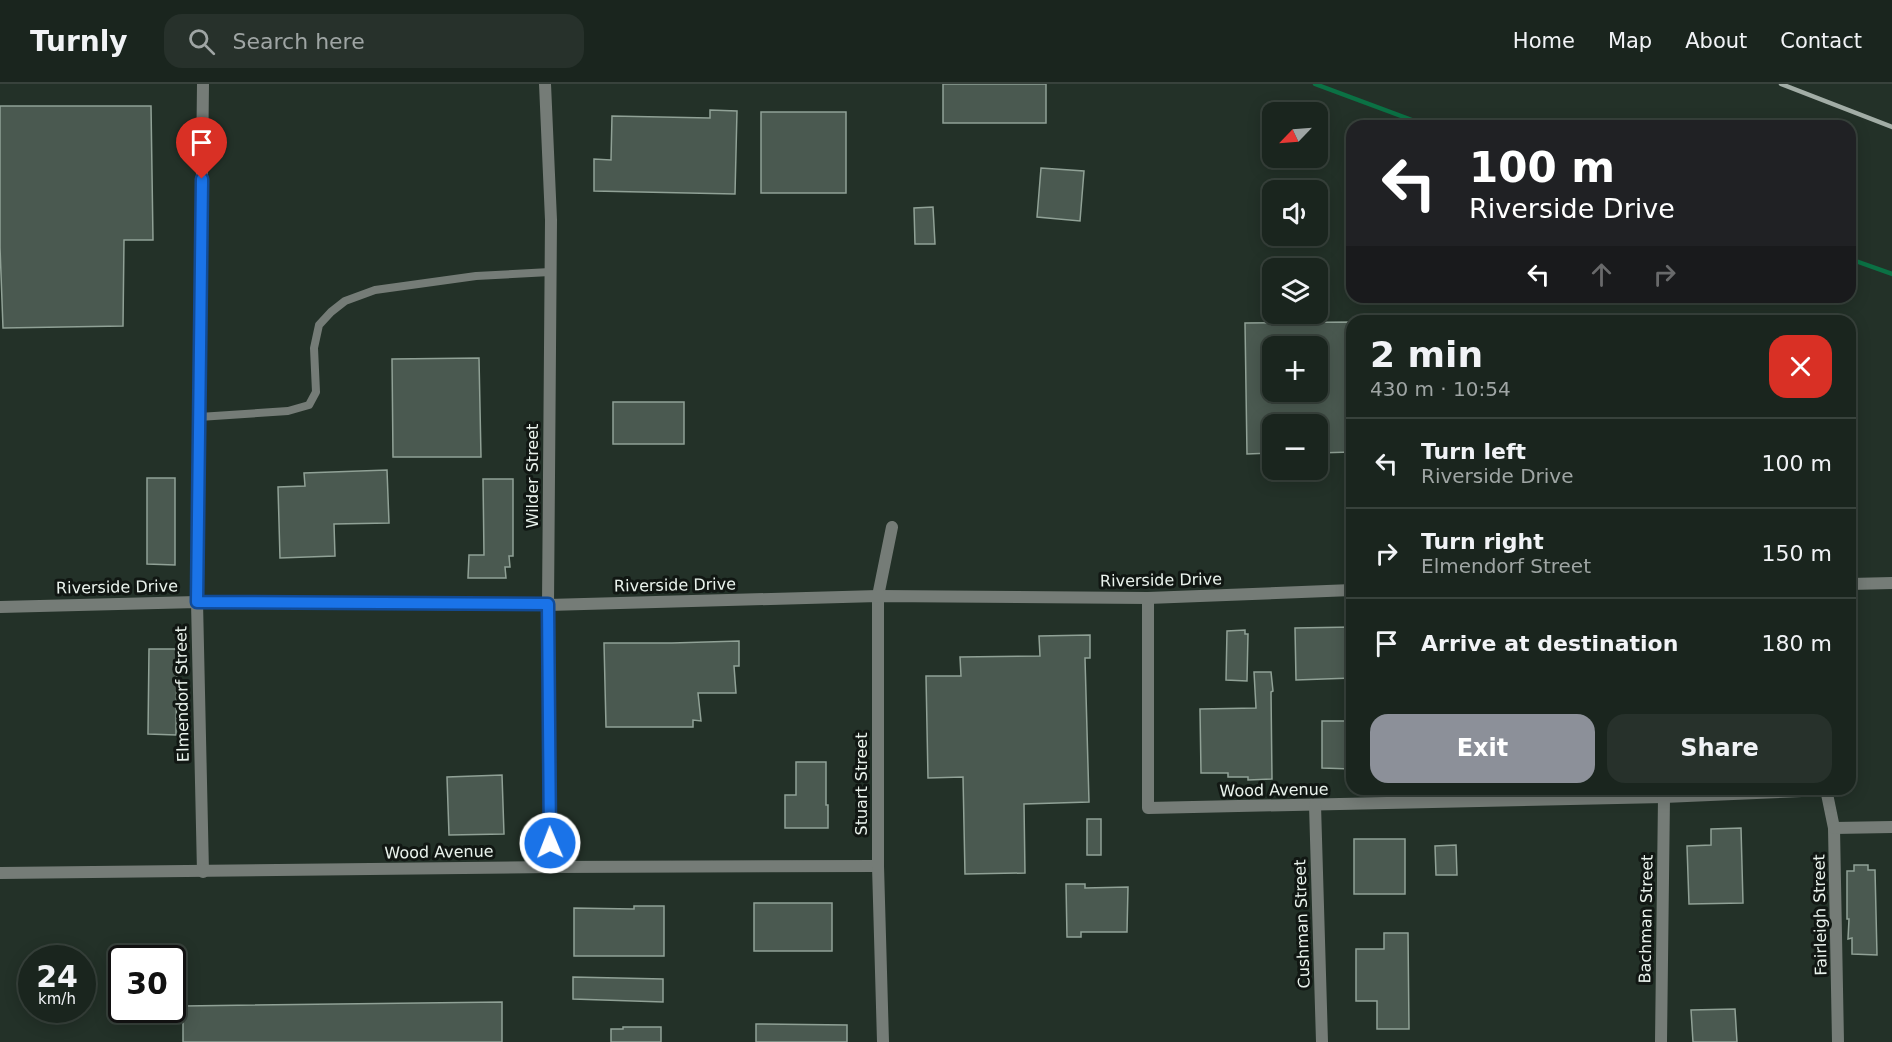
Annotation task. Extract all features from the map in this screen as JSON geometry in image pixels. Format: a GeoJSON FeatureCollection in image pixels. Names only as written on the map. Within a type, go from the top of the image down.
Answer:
{"type":"FeatureCollection","features":[{"type":"Feature","properties":{"kind":"street","name":"Elmendorf Street"},"geometry":{"type":"LineString","coordinates":[[202,872],[197,602],[203,84]]}},
{"type":"Feature","properties":{"kind":"street","name":"Wilder Street"},"geometry":{"type":"LineString","coordinates":[[545,84],[551,220],[548,604],[550,867]]}},
{"type":"Feature","properties":{"kind":"street","name":"Stuart Street"},"geometry":{"type":"LineString","coordinates":[[883,1042],[878,866],[878,596],[892,527]]}},
{"type":"Feature","properties":{"kind":"street"},"geometry":{"type":"LineString","coordinates":[[1856,584],[1892,583]]}},
{"type":"Feature","properties":{"kind":"street","name":"Riverside Drive"},"geometry":{"type":"LineString","coordinates":[[0,607],[197,602],[548,604],[878,596],[1148,598],[1346,590]]}},
{"type":"Feature","properties":{"kind":"street","name":"Wood Avenue"},"geometry":{"type":"LineString","coordinates":[[1148,598],[1148,808],[1710,795]]}},
{"type":"Feature","properties":{"kind":"street","name":"Fairleigh Street"},"geometry":{"type":"LineString","coordinates":[[1827,795],[1834,828],[1838,1042]]}},
{"type":"Feature","properties":{"kind":"street","name":"Bachman Street"},"geometry":{"type":"LineString","coordinates":[[1661,1042],[1664,797]]}},
{"type":"Feature","properties":{"kind":"street","name":"Cushman Street"},"geometry":{"type":"LineString","coordinates":[[1315,805],[1322,1042]]}},
{"type":"Feature","properties":{"kind":"street"},"geometry":{"type":"LineString","coordinates":[[1834,828],[1892,827]]}},
{"type":"Feature","properties":{"kind":"street","name":"Wood Avenue"},"geometry":{"type":"LineString","coordinates":[[0,873],[878,866]]}},
{"type":"Feature","properties":{"kind":"lane"},"geometry":{"type":"LineString","coordinates":[[199,417],[288,411],[309,405],[316,392],[314,348],[319,325],[345,301],[375,290],[476,276],[550,272]]}},
{"type":"Feature","properties":{"kind":"building"},"geometry":{"type":"Polygon","coordinates":[[[943,84],[1046,84],[1046,123],[943,123],[943,84]]]}},
{"type":"Feature","properties":{"kind":"building"},"geometry":{"type":"Polygon","coordinates":[[[0,106],[151,106],[153,240],[124,240],[123,326],[3,328],[0,247],[0,106]]]}},
{"type":"Feature","properties":{"kind":"building"},"geometry":{"type":"Polygon","coordinates":[[[710,110],[737,111],[735,194],[594,191],[594,159],[611,160],[612,116],[710,118],[710,110]]]}},
{"type":"Feature","properties":{"kind":"building"},"geometry":{"type":"Polygon","coordinates":[[[761,112],[846,112],[846,193],[761,193],[761,112]]]}},
{"type":"Feature","properties":{"kind":"building"},"geometry":{"type":"Polygon","coordinates":[[[1041,168],[1084,171],[1080,221],[1037,217],[1041,168]]]}},
{"type":"Feature","properties":{"kind":"building"},"geometry":{"type":"Polygon","coordinates":[[[933,207],[935,244],[915,244],[914,208],[933,207]]]}},
{"type":"Feature","properties":{"kind":"building"},"geometry":{"type":"Polygon","coordinates":[[[1346,322],[1346,452],[1328,453],[1328,414],[1262,414],[1262,453],[1247,454],[1245,323],[1346,322]]]}},
{"type":"Feature","properties":{"kind":"building"},"geometry":{"type":"Polygon","coordinates":[[[479,358],[481,457],[393,457],[392,359],[479,358]]]}},
{"type":"Feature","properties":{"kind":"building"},"geometry":{"type":"Polygon","coordinates":[[[613,402],[684,402],[684,444],[613,444],[613,402]]]}},
{"type":"Feature","properties":{"kind":"building"},"geometry":{"type":"Polygon","coordinates":[[[387,470],[389,523],[334,524],[335,556],[280,558],[278,487],[305,486],[304,473],[387,470]]]}},
{"type":"Feature","properties":{"kind":"building"},"geometry":{"type":"Polygon","coordinates":[[[147,478],[175,478],[175,565],[147,564],[147,478]]]}},
{"type":"Feature","properties":{"kind":"building"},"geometry":{"type":"Polygon","coordinates":[[[483,479],[513,479],[513,556],[509,556],[510,567],[505,567],[506,578],[468,578],[469,555],[484,555],[483,479]]]}},
{"type":"Feature","properties":{"kind":"building"},"geometry":{"type":"Polygon","coordinates":[[[1346,627],[1346,678],[1296,680],[1295,628],[1346,627]]]}},
{"type":"Feature","properties":{"kind":"building"},"geometry":{"type":"Polygon","coordinates":[[[1245,630],[1245,634],[1248,634],[1247,681],[1226,680],[1227,631],[1245,630]]]}},
{"type":"Feature","properties":{"kind":"building"},"geometry":{"type":"Polygon","coordinates":[[[1090,635],[1090,658],[1085,658],[1089,802],[1024,804],[1025,873],[965,874],[963,777],[928,778],[926,676],[961,676],[960,657],[1040,656],[1039,636],[1090,635]]]}},
{"type":"Feature","properties":{"kind":"building"},"geometry":{"type":"Polygon","coordinates":[[[739,641],[739,666],[734,666],[736,693],[698,693],[701,721],[693,720],[693,727],[606,727],[604,643],[739,641]]]}},
{"type":"Feature","properties":{"kind":"building"},"geometry":{"type":"Polygon","coordinates":[[[149,649],[177,649],[176,735],[148,734],[149,649]]]}},
{"type":"Feature","properties":{"kind":"building"},"geometry":{"type":"Polygon","coordinates":[[[1254,672],[1271,672],[1273,691],[1271,692],[1272,779],[1248,780],[1248,777],[1228,777],[1228,773],[1201,773],[1200,709],[1256,708],[1254,672]]]}},
{"type":"Feature","properties":{"kind":"building"},"geometry":{"type":"Polygon","coordinates":[[[1322,721],[1346,721],[1346,769],[1322,768],[1322,721]]]}},
{"type":"Feature","properties":{"kind":"building"},"geometry":{"type":"Polygon","coordinates":[[[796,762],[826,762],[828,828],[785,828],[785,795],[796,795],[796,762]]]}},
{"type":"Feature","properties":{"kind":"building"},"geometry":{"type":"Polygon","coordinates":[[[502,775],[504,834],[449,835],[447,777],[502,775]]]}},
{"type":"Feature","properties":{"kind":"building"},"geometry":{"type":"Polygon","coordinates":[[[1087,819],[1101,819],[1101,855],[1087,855],[1087,819]]]}},
{"type":"Feature","properties":{"kind":"building"},"geometry":{"type":"Polygon","coordinates":[[[1741,828],[1743,903],[1689,904],[1687,846],[1711,845],[1711,829],[1741,828]]]}},
{"type":"Feature","properties":{"kind":"building"},"geometry":{"type":"Polygon","coordinates":[[[1354,839],[1405,839],[1405,894],[1354,894],[1354,839]]]}},
{"type":"Feature","properties":{"kind":"building"},"geometry":{"type":"Polygon","coordinates":[[[1456,845],[1457,875],[1436,875],[1435,846],[1456,845]]]}},
{"type":"Feature","properties":{"kind":"building"},"geometry":{"type":"Polygon","coordinates":[[[1854,865],[1868,865],[1868,870],[1875,870],[1877,955],[1852,954],[1852,938],[1848,939],[1847,871],[1854,871],[1854,865]]]}},
{"type":"Feature","properties":{"kind":"building"},"geometry":{"type":"Polygon","coordinates":[[[1066,884],[1085,884],[1085,888],[1128,887],[1127,932],[1081,932],[1081,937],[1067,937],[1066,884]]]}},
{"type":"Feature","properties":{"kind":"building"},"geometry":{"type":"Polygon","coordinates":[[[754,903],[832,903],[832,951],[754,951],[754,903]]]}},
{"type":"Feature","properties":{"kind":"building"},"geometry":{"type":"Polygon","coordinates":[[[634,906],[664,906],[664,956],[574,956],[574,908],[634,909],[634,906]]]}},
{"type":"Feature","properties":{"kind":"building"},"geometry":{"type":"Polygon","coordinates":[[[1384,933],[1408,933],[1409,1029],[1377,1029],[1377,1001],[1356,1001],[1356,949],[1384,949],[1384,933]]]}},
{"type":"Feature","properties":{"kind":"building"},"geometry":{"type":"Polygon","coordinates":[[[573,977],[663,979],[663,1002],[573,999],[573,977]]]}},
{"type":"Feature","properties":{"kind":"building"},"geometry":{"type":"Polygon","coordinates":[[[502,1002],[502,1042],[183,1042],[186,1006],[502,1002]]]}},
{"type":"Feature","properties":{"kind":"building"},"geometry":{"type":"Polygon","coordinates":[[[1735,1009],[1737,1042],[1693,1042],[1691,1010],[1735,1009]]]}},
{"type":"Feature","properties":{"kind":"building"},"geometry":{"type":"Polygon","coordinates":[[[756,1024],[847,1025],[847,1042],[756,1042],[756,1024]]]}},
{"type":"Feature","properties":{"kind":"building"},"geometry":{"type":"Polygon","coordinates":[[[623,1027],[661,1027],[661,1042],[611,1042],[611,1029],[623,1029],[623,1027]]]}},
{"type":"Feature","properties":{"kind":"waterway"},"geometry":{"type":"LineString","coordinates":[[1315,84],[1412,120]]}},
{"type":"Feature","properties":{"kind":"waterway"},"geometry":{"type":"LineString","coordinates":[[1856,261],[1892,274]]}},
{"type":"Feature","properties":{"kind":"railway"},"geometry":{"type":"LineString","coordinates":[[1781,84],[1892,127]]}},
{"type":"Feature","properties":{"kind":"route"},"geometry":{"type":"LineString","coordinates":[[202,179],[197,602],[548,604],[550,843]]}}]}
